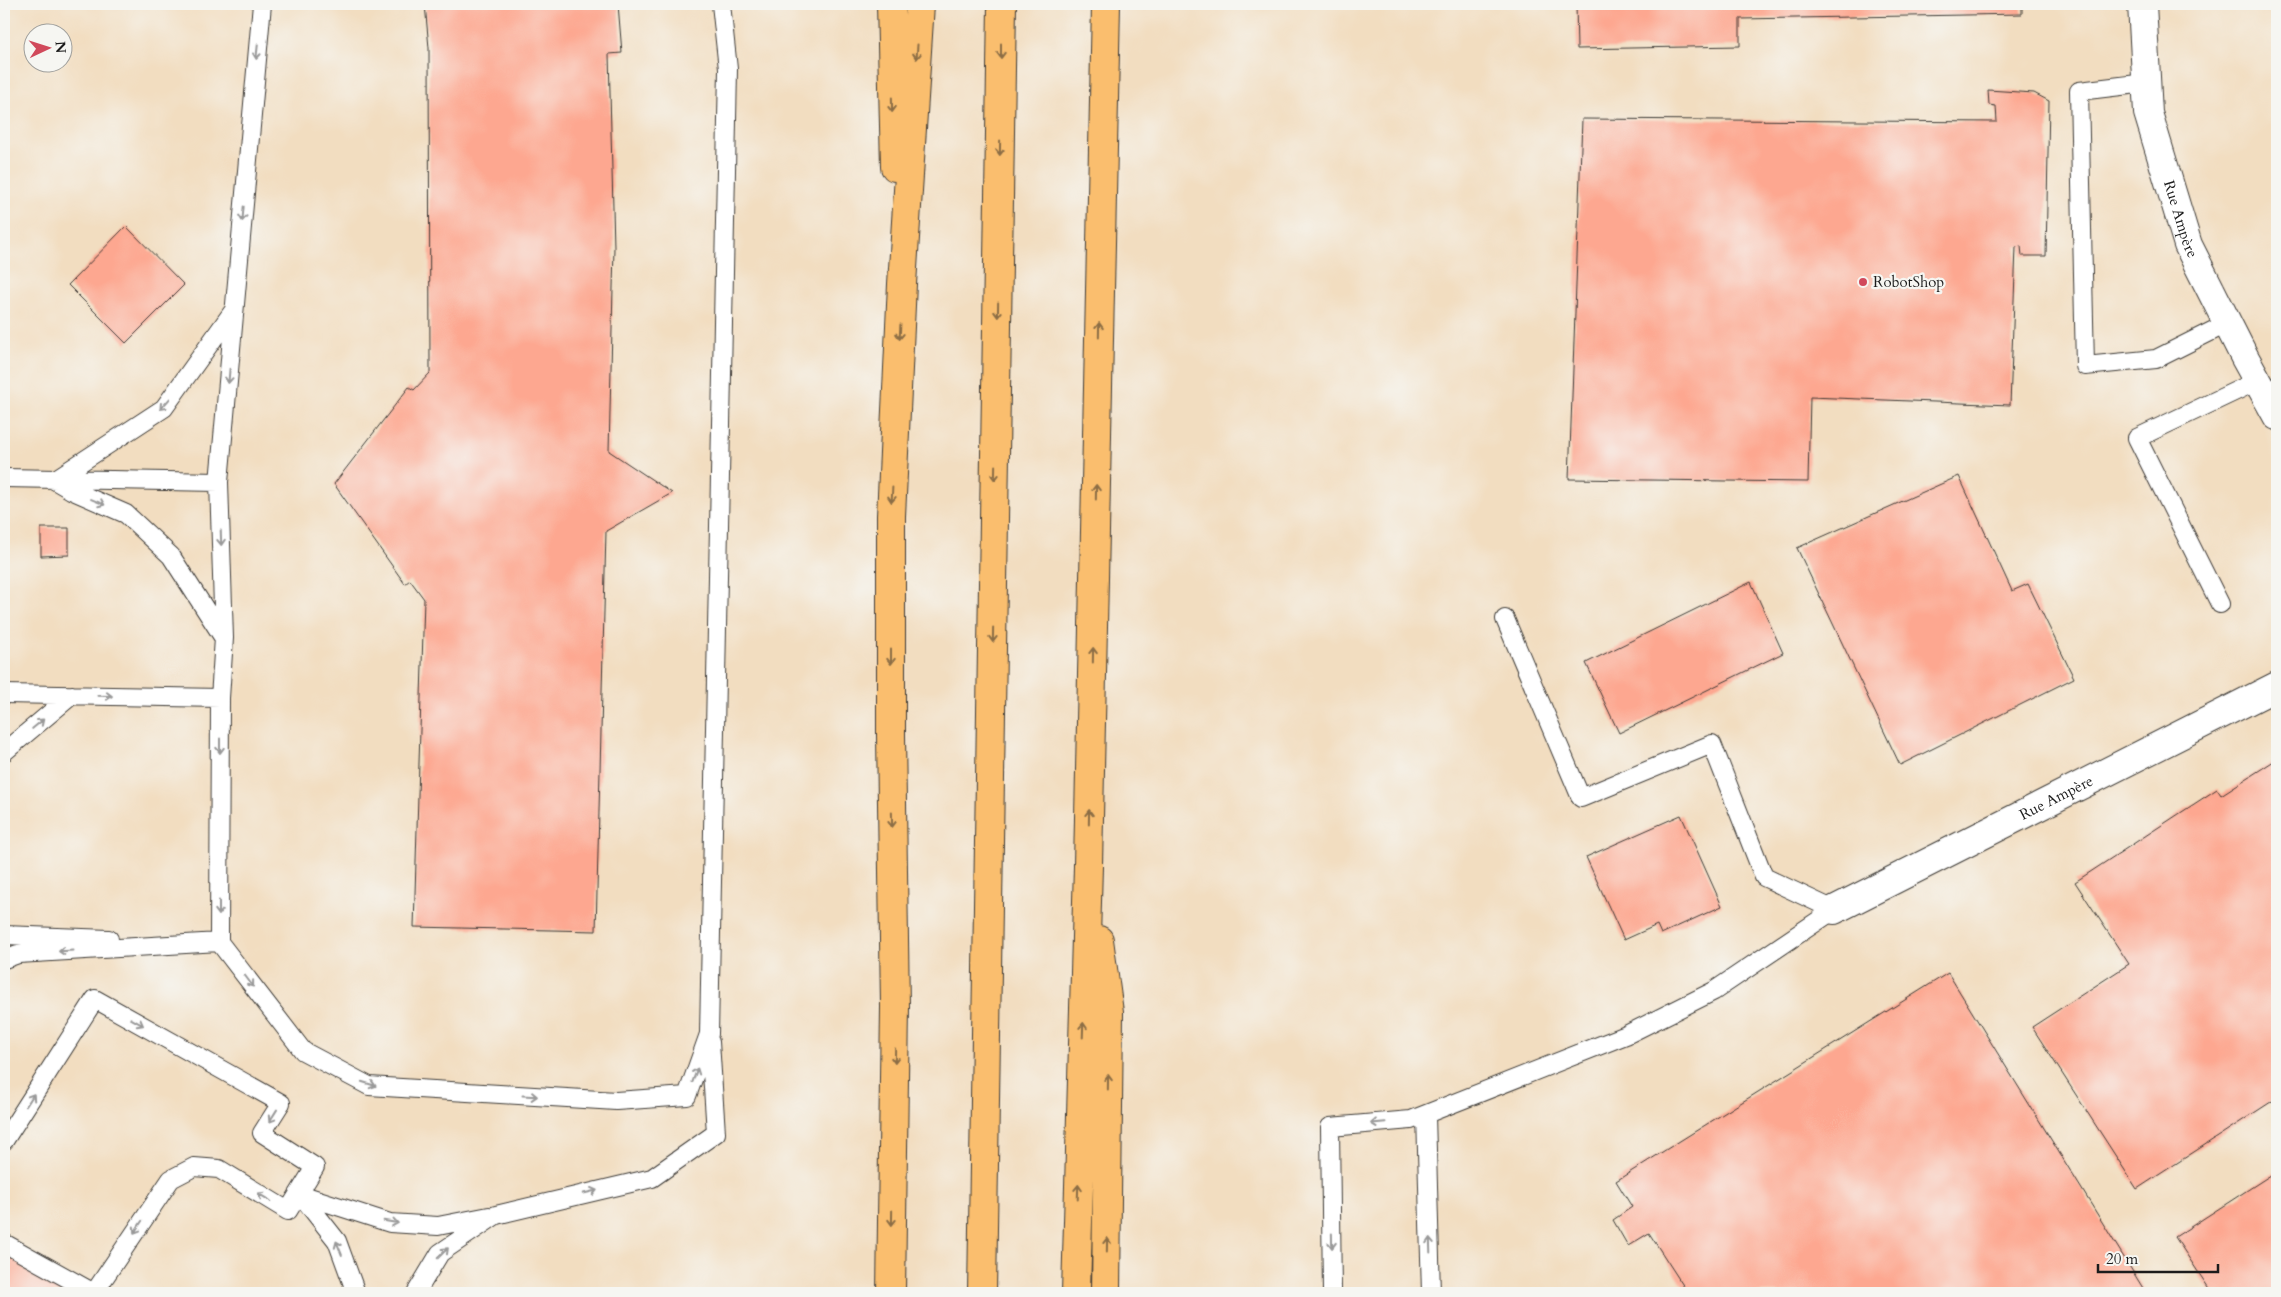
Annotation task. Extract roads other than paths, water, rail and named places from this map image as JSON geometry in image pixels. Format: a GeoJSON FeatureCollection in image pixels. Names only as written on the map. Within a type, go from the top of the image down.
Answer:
{"type":"FeatureCollection","features":[{"type":"Feature","properties":{"kind":"highway"},"geometry":{"type":"LineString","coordinates":[[891,4],[893,129],[902,284]]}},
{"type":"Feature","properties":{"kind":"highway"},"geometry":{"type":"LineString","coordinates":[[891,1293],[895,1007],[891,735],[891,516],[902,284],[920,4]]}},
{"type":"Feature","properties":{"kind":"highway"},"geometry":{"type":"LineString","coordinates":[[982,1293],[1002,4]]}},
{"type":"Feature","properties":{"kind":"highway"},"geometry":{"type":"LineString","coordinates":[[1076,1293],[1088,866],[1106,4]]}},
{"type":"Feature","properties":{"kind":"highway"},"geometry":{"type":"LineString","coordinates":[[1088,866],[1109,1012],[1106,1293]]}},
{"type":"Feature","properties":{"kind":"street","name":"Rue Ampère"},"geometry":{"type":"LineString","coordinates":[[2142,4],[2148,113],[2188,245],[2257,381],[2277,416]]}},
{"type":"Feature","properties":{"kind":"street","name":"Rue Ampère"},"geometry":{"type":"LineString","coordinates":[[1834,910],[2277,686]]}},
{"type":"Feature","properties":{"kind":"lane"},"geometry":{"type":"LineString","coordinates":[[262,4],[219,482],[224,638],[220,698],[220,942],[303,1051],[369,1086],[616,1101],[687,1096],[709,1034]]}},
{"type":"Feature","properties":{"kind":"lane"},"geometry":{"type":"LineString","coordinates":[[300,1194],[390,1223],[438,1226],[496,1215],[652,1178],[716,1132],[709,1034],[728,70],[722,4]]}},
{"type":"Feature","properties":{"kind":"lane"},"geometry":{"type":"LineString","coordinates":[[2146,82],[2079,91],[2085,366],[2156,359],[2228,323]]}},
{"type":"Feature","properties":{"kind":"lane"},"geometry":{"type":"LineString","coordinates":[[54,480],[164,408],[235,309]]}},
{"type":"Feature","properties":{"kind":"lane"},"geometry":{"type":"LineString","coordinates":[[2220,604],[2137,438],[2257,381]]}},
{"type":"Feature","properties":{"kind":"lane"},"geometry":{"type":"LineString","coordinates":[[4,478],[219,482]]}},
{"type":"Feature","properties":{"kind":"lane"},"geometry":{"type":"LineString","coordinates":[[54,480],[71,490],[126,514],[171,556],[224,638]]}},
{"type":"Feature","properties":{"kind":"lane"},"geometry":{"type":"LineString","coordinates":[[1505,619],[1581,798],[1712,744],[1764,877],[1834,910]]}},
{"type":"Feature","properties":{"kind":"lane"},"geometry":{"type":"LineString","coordinates":[[4,694],[220,698]]}},
{"type":"Feature","properties":{"kind":"lane"},"geometry":{"type":"LineString","coordinates":[[4,752],[72,695]]}},
{"type":"Feature","properties":{"kind":"lane"},"geometry":{"type":"LineString","coordinates":[[1332,1293],[1330,1126],[1411,1120],[1635,1031],[1714,990],[1834,910]]}},
{"type":"Feature","properties":{"kind":"lane"},"geometry":{"type":"LineString","coordinates":[[4,935],[220,942]]}},
{"type":"Feature","properties":{"kind":"lane"},"geometry":{"type":"LineString","coordinates":[[4,959],[18,954],[220,942]]}},
{"type":"Feature","properties":{"kind":"lane"},"geometry":{"type":"LineString","coordinates":[[4,1141],[95,998],[281,1103],[262,1134],[315,1167],[288,1211],[219,1169],[194,1167],[171,1179],[94,1293],[4,1243]]}},
{"type":"Feature","properties":{"kind":"lane"},"geometry":{"type":"LineString","coordinates":[[1426,1115],[1431,1293]]}},
{"type":"Feature","properties":{"kind":"lane"},"geometry":{"type":"LineString","coordinates":[[300,1194],[337,1241],[356,1293]]}},
{"type":"Feature","properties":{"kind":"lane"},"geometry":{"type":"LineString","coordinates":[[416,1293],[440,1253],[496,1215]]}},
{"type":"Feature","properties":{"kind":"place","name":"RobotShop"},"geometry":{"type":"Point","coordinates":[1863,282]}}]}
